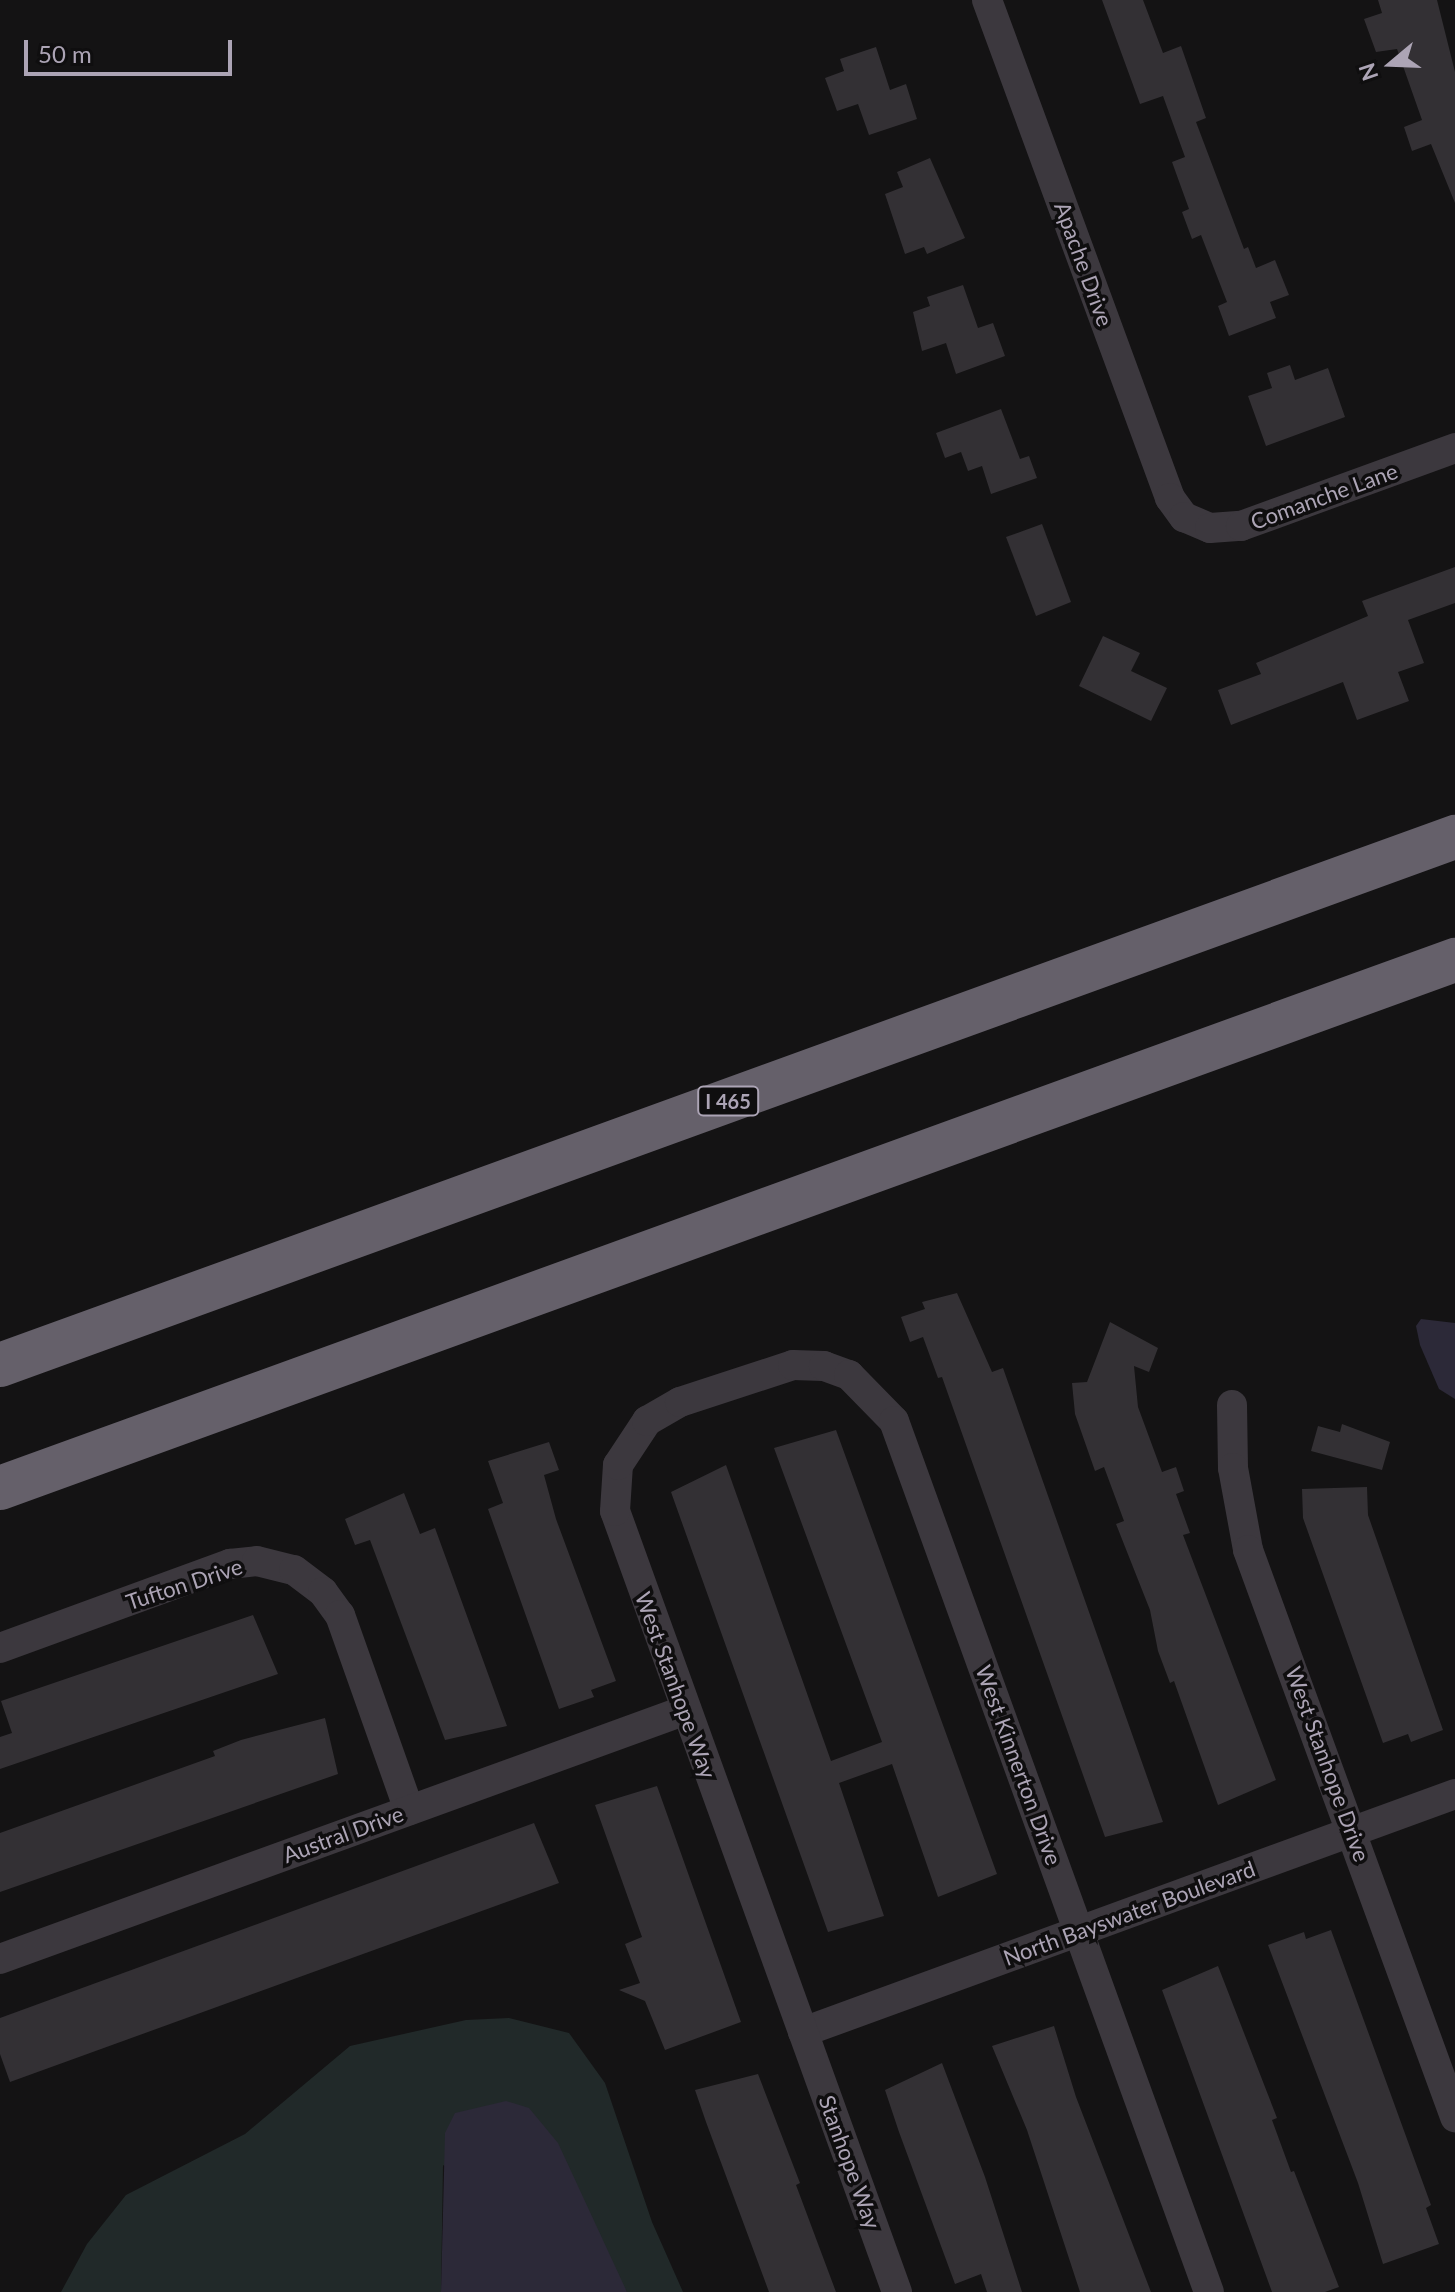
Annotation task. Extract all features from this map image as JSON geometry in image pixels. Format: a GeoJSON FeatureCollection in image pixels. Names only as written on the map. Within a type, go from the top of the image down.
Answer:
{"type":"FeatureCollection","features":[{"type":"Feature","properties":{"kind":"highway","name":"I 465"},"geometry":{"type":"LineString","coordinates":[[0,1365],[1455,837]]}},
{"type":"Feature","properties":{"kind":"highway"},"geometry":{"type":"LineString","coordinates":[[0,1488],[1455,960]]}},
{"type":"Feature","properties":{"kind":"street","name":"Apache Drive"},"geometry":{"type":"LineString","coordinates":[[987,0],[1170,498],[1191,522]]}},
{"type":"Feature","properties":{"kind":"street","name":"Comanche Lane"},"geometry":{"type":"LineString","coordinates":[[1191,522],[1210,528],[1241,526],[1455,448]]}},
{"type":"Feature","properties":{"kind":"street","name":"West Kinnerton Drive"},"geometry":{"type":"LineString","coordinates":[[725,1386],[793,1365],[824,1366],[849,1375],[888,1411],[1209,2292]]}},
{"type":"Feature","properties":{"kind":"street","name":"West Stanhope Way"},"geometry":{"type":"LineString","coordinates":[[725,1386],[670,1406],[647,1421],[616,1473],[619,1530],[803,2032]]}},
{"type":"Feature","properties":{"kind":"street","name":"West Stanhope Drive"},"geometry":{"type":"LineString","coordinates":[[1232,1405],[1233,1468],[1248,1550],[1455,2117]]}},
{"type":"Feature","properties":{"kind":"street","name":"Tufton Drive"},"geometry":{"type":"LineString","coordinates":[[0,1648],[230,1564],[257,1561],[294,1570],[323,1592],[340,1615],[409,1810]]}},
{"type":"Feature","properties":{"kind":"street","name":"Austral Drive"},"geometry":{"type":"LineString","coordinates":[[0,1959],[686,1710]]}},
{"type":"Feature","properties":{"kind":"street","name":"North Bayswater Boulevard"},"geometry":{"type":"LineString","coordinates":[[803,2032],[1455,1794]]}},
{"type":"Feature","properties":{"kind":"street","name":"Stanhope Way"},"geometry":{"type":"LineString","coordinates":[[803,2032],[897,2292]]}},
{"type":"Feature","properties":{"kind":"shaded area"},"geometry":{"type":"Polygon","coordinates":[[[1421,1319],[1455,1323],[1455,1399],[1439,1389],[1420,1345],[1416,1326],[1421,1319]]]}},
{"type":"Feature","properties":{"kind":"shaded area"},"geometry":{"type":"Polygon","coordinates":[[[509,2018],[569,2033],[605,2083],[652,2222],[683,2292],[627,2292],[612,2267],[443,2165],[441,2292],[61,2292],[87,2244],[126,2195],[245,2134],[350,2046],[466,2020],[509,2018]]]}},
{"type":"Feature","properties":{"kind":"shaded area"},"geometry":{"type":"Polygon","coordinates":[[[506,2101],[529,2108],[558,2143],[627,2292],[441,2292],[445,2133],[455,2113],[506,2101]]]}},
{"type":"Feature","properties":{"kind":"building"},"geometry":{"type":"Polygon","coordinates":[[[1102,0],[1143,0],[1163,53],[1181,46],[1206,118],[1196,122],[1244,249],[1248,247],[1256,268],[1275,260],[1289,295],[1270,302],[1276,318],[1229,336],[1218,306],[1227,302],[1201,235],[1192,239],[1182,212],[1189,209],[1172,162],[1185,157],[1163,96],[1140,104],[1102,0]]]}},
{"type":"Feature","properties":{"kind":"building"},"geometry":{"type":"Polygon","coordinates":[[[1378,0],[1437,0],[1455,72],[1455,203],[1431,144],[1412,151],[1404,127],[1422,120],[1397,49],[1376,52],[1364,19],[1382,13],[1378,0]]]}},
{"type":"Feature","properties":{"kind":"building"},"geometry":{"type":"Polygon","coordinates":[[[876,47],[890,90],[906,84],[917,119],[869,135],[858,104],[837,111],[825,78],[844,71],[840,59],[876,47]]]}},
{"type":"Feature","properties":{"kind":"building"},"geometry":{"type":"Polygon","coordinates":[[[930,158],[965,238],[927,254],[924,247],[905,254],[885,194],[903,187],[897,172],[930,158]]]}},
{"type":"Feature","properties":{"kind":"building"},"geometry":{"type":"Polygon","coordinates":[[[963,285],[978,328],[993,323],[1005,356],[956,374],[946,343],[922,351],[913,312],[930,306],[927,297],[963,285]]]}},
{"type":"Feature","properties":{"kind":"building"},"geometry":{"type":"Polygon","coordinates":[[[1290,365],[1295,380],[1328,368],[1345,417],[1266,446],[1248,396],[1272,388],[1267,373],[1290,365]]]}},
{"type":"Feature","properties":{"kind":"building"},"geometry":{"type":"Polygon","coordinates":[[[1001,409],[1020,459],[1029,456],[1037,478],[991,494],[982,466],[968,471],[961,452],[945,458],[936,433],[1001,409]]]}},
{"type":"Feature","properties":{"kind":"building"},"geometry":{"type":"Polygon","coordinates":[[[1042,524],[1071,602],[1036,616],[1006,537],[1042,524]]]}},
{"type":"Feature","properties":{"kind":"building"},"geometry":{"type":"Polygon","coordinates":[[[1455,567],[1455,603],[1408,620],[1424,663],[1398,672],[1409,701],[1357,720],[1343,682],[1231,725],[1218,690],[1261,674],[1256,663],[1368,616],[1362,601],[1455,567]]]}},
{"type":"Feature","properties":{"kind":"building"},"geometry":{"type":"Polygon","coordinates":[[[1103,636],[1140,653],[1131,671],[1167,688],[1151,721],[1079,686],[1103,636]]]}},
{"type":"Feature","properties":{"kind":"building"},"geometry":{"type":"Polygon","coordinates":[[[957,1293],[992,1372],[1003,1368],[1163,1822],[1105,1837],[942,1377],[938,1378],[923,1337],[910,1342],[901,1317],[925,1309],[922,1302],[957,1293]]]}},
{"type":"Feature","properties":{"kind":"building"},"geometry":{"type":"Polygon","coordinates":[[[1110,1322],[1158,1348],[1149,1372],[1134,1366],[1138,1407],[1162,1472],[1176,1467],[1184,1491],[1176,1494],[1190,1533],[1183,1535],[1276,1780],[1218,1805],[1174,1681],[1170,1683],[1158,1651],[1150,1610],[1116,1524],[1124,1521],[1104,1467],[1095,1471],[1075,1414],[1072,1383],[1087,1382],[1110,1322]]]}},
{"type":"Feature","properties":{"kind":"building"},"geometry":{"type":"Polygon","coordinates":[[[1342,1424],[1390,1442],[1382,1470],[1311,1451],[1318,1426],[1340,1432],[1342,1424]]]}},
{"type":"Feature","properties":{"kind":"building"},"geometry":{"type":"Polygon","coordinates":[[[836,1430],[997,1874],[938,1897],[892,1764],[839,1783],[884,1916],[828,1932],[671,1492],[726,1465],[831,1761],[882,1742],[774,1448],[836,1430]]]}},
{"type":"Feature","properties":{"kind":"building"},"geometry":{"type":"Polygon","coordinates":[[[549,1442],[559,1470],[544,1475],[556,1519],[616,1681],[591,1690],[594,1697],[559,1709],[488,1509],[503,1503],[488,1461],[549,1442]]]}},
{"type":"Feature","properties":{"kind":"building"},"geometry":{"type":"Polygon","coordinates":[[[1367,1487],[1368,1515],[1443,1730],[1411,1742],[1408,1734],[1383,1743],[1303,1518],[1302,1489],[1367,1487]]]}},
{"type":"Feature","properties":{"kind":"building"},"geometry":{"type":"Polygon","coordinates":[[[404,1493],[420,1534],[435,1528],[507,1726],[445,1740],[370,1540],[355,1545],[345,1519],[404,1493]]]}},
{"type":"Feature","properties":{"kind":"building"},"geometry":{"type":"Polygon","coordinates":[[[253,1615],[278,1674],[0,1769],[0,1737],[12,1733],[1,1701],[253,1615]]]}},
{"type":"Feature","properties":{"kind":"building"},"geometry":{"type":"Polygon","coordinates":[[[325,1718],[338,1774],[0,1892],[0,1833],[215,1756],[213,1751],[241,1740],[325,1718]]]}},
{"type":"Feature","properties":{"kind":"building"},"geometry":{"type":"Polygon","coordinates":[[[657,1786],[741,2022],[665,2050],[645,2001],[619,1990],[640,1983],[625,1944],[642,1937],[595,1805],[657,1786]]]}},
{"type":"Feature","properties":{"kind":"building"},"geometry":{"type":"Polygon","coordinates":[[[534,1823],[559,1883],[10,2082],[0,2054],[0,2018],[534,1823]]]}},
{"type":"Feature","properties":{"kind":"building"},"geometry":{"type":"Polygon","coordinates":[[[1331,1930],[1431,2205],[1426,2208],[1439,2244],[1383,2264],[1358,2183],[1268,1945],[1304,1932],[1306,1939],[1331,1930]]]}},
{"type":"Feature","properties":{"kind":"building"},"geometry":{"type":"Polygon","coordinates":[[[1218,1966],[1277,2118],[1272,2120],[1291,2172],[1294,2171],[1339,2287],[1325,2292],[1272,2292],[1162,1990],[1218,1966]]]}},
{"type":"Feature","properties":{"kind":"building"},"geometry":{"type":"Polygon","coordinates":[[[1054,2026],[1076,2097],[1151,2292],[1080,2292],[1027,2130],[992,2046],[1054,2026]]]}},
{"type":"Feature","properties":{"kind":"building"},"geometry":{"type":"Polygon","coordinates":[[[942,2063],[985,2177],[1022,2292],[987,2292],[981,2274],[955,2284],[899,2132],[885,2090],[942,2063]]]}},
{"type":"Feature","properties":{"kind":"building"},"geometry":{"type":"Polygon","coordinates":[[[758,2074],[800,2183],[796,2185],[836,2292],[769,2292],[706,2122],[695,2090],[758,2074]]]}}]}
